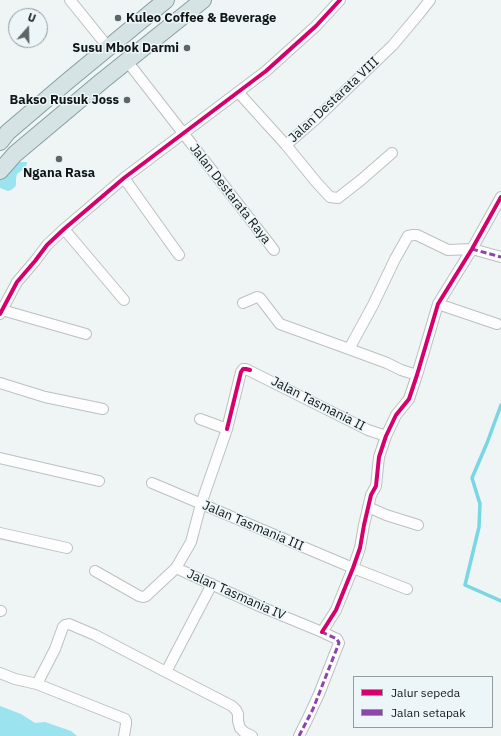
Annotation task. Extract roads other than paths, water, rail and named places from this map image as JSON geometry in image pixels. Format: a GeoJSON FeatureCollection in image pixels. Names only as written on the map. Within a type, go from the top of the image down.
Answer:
{"type":"FeatureCollection","features":[{"type":"Feature","properties":{"kind":"main road"},"geometry":{"type":"LineString","coordinates":[[0,142],[8,132],[108,47],[167,0],[173,1],[177,4],[180,9],[181,18]]}},
{"type":"Feature","properties":{"kind":"main road"},"geometry":{"type":"LineString","coordinates":[[0,171],[15,154],[102,80],[203,0]]}},
{"type":"Feature","properties":{"kind":"street"},"geometry":{"type":"LineString","coordinates":[[70,0],[108,47]]}},
{"type":"Feature","properties":{"kind":"street"},"geometry":{"type":"LineString","coordinates":[[86,334],[1,312],[17,282],[46,246],[64,228],[124,178],[266,71],[316,26],[340,0]]}},
{"type":"Feature","properties":{"kind":"street","name":"Jalan Destarata VIII"},"geometry":{"type":"LineString","coordinates":[[392,153],[338,198],[330,197],[286,145],[316,119],[393,45],[430,0]]}},
{"type":"Feature","properties":{"kind":"street","name":"Jalan Destarata Raya"},"geometry":{"type":"LineString","coordinates":[[127,61],[274,250]]}},
{"type":"Feature","properties":{"kind":"street"},"geometry":{"type":"LineString","coordinates":[[238,92],[286,145]]}},
{"type":"Feature","properties":{"kind":"street"},"geometry":{"type":"LineString","coordinates":[[124,178],[179,255]]}},
{"type":"Feature","properties":{"kind":"street"},"geometry":{"type":"LineString","coordinates":[[322,632],[336,610],[353,568],[360,548],[371,495],[376,486],[379,457],[386,436],[396,416],[409,399],[438,304],[472,249],[501,196]]}},
{"type":"Feature","properties":{"kind":"street"},"geometry":{"type":"LineString","coordinates":[[64,228],[124,300]]}},
{"type":"Feature","properties":{"kind":"street"},"geometry":{"type":"LineString","coordinates":[[349,348],[408,236],[417,235],[448,250],[472,249],[501,257]]}},
{"type":"Feature","properties":{"kind":"street"},"geometry":{"type":"LineString","coordinates":[[243,302],[257,297],[260,298],[280,324],[349,348],[401,370],[417,375]]}},
{"type":"Feature","properties":{"kind":"street"},"geometry":{"type":"LineString","coordinates":[[438,304],[497,324]]}},
{"type":"Feature","properties":{"kind":"street","name":"Jalan Tasmania II"},"geometry":{"type":"LineString","coordinates":[[227,429],[241,372],[243,369],[246,369],[368,430],[386,436]]}},
{"type":"Feature","properties":{"kind":"street"},"geometry":{"type":"LineString","coordinates":[[0,383],[45,397],[103,409]]}},
{"type":"Feature","properties":{"kind":"street"},"geometry":{"type":"LineString","coordinates":[[176,568],[191,542],[201,504],[227,429],[200,419]]}},
{"type":"Feature","properties":{"kind":"street"},"geometry":{"type":"LineString","coordinates":[[0,458],[99,481]]}},
{"type":"Feature","properties":{"kind":"street","name":"Jalan Tasmania III"},"geometry":{"type":"LineString","coordinates":[[152,483],[353,568],[407,589]]}},
{"type":"Feature","properties":{"kind":"street"},"geometry":{"type":"LineString","coordinates":[[368,507],[386,515],[418,525]]}},
{"type":"Feature","properties":{"kind":"street"},"geometry":{"type":"LineString","coordinates":[[0,533],[67,548]]}},
{"type":"Feature","properties":{"kind":"street","name":"Jalan Tasmania IV"},"geometry":{"type":"LineString","coordinates":[[95,571],[143,597],[146,596],[176,568],[259,606],[337,639],[338,643],[313,709],[299,736]]}},
{"type":"Feature","properties":{"kind":"street"},"geometry":{"type":"LineString","coordinates":[[166,672],[212,584]]}},
{"type":"Feature","properties":{"kind":"street"},"geometry":{"type":"LineString","coordinates":[[37,684],[55,649],[63,627],[69,624],[95,635],[232,706],[238,714],[240,728],[252,736]]}},
{"type":"Feature","properties":{"kind":"street"},"geometry":{"type":"LineString","coordinates":[[0,673],[14,679],[37,684],[125,719],[126,724],[124,736]]}},
{"type":"Feature","properties":{"kind":"waterway"},"geometry":{"type":"LineString","coordinates":[[501,405],[472,478],[480,504],[479,527],[465,585],[501,601]]}},
{"type":"Feature","properties":{"kind":"place","name":"Kuleo Coffee & Beverage"},"geometry":{"type":"Point","coordinates":[118,18]}},
{"type":"Feature","properties":{"kind":"place","name":"Susu Mbok Darmi"},"geometry":{"type":"Point","coordinates":[187,48]}},
{"type":"Feature","properties":{"kind":"place","name":"Bakso Rusuk Joss"},"geometry":{"type":"Point","coordinates":[127,100]}},
{"type":"Feature","properties":{"kind":"place","name":"Ngana Rasa"},"geometry":{"type":"Point","coordinates":[59,159]}}]}
